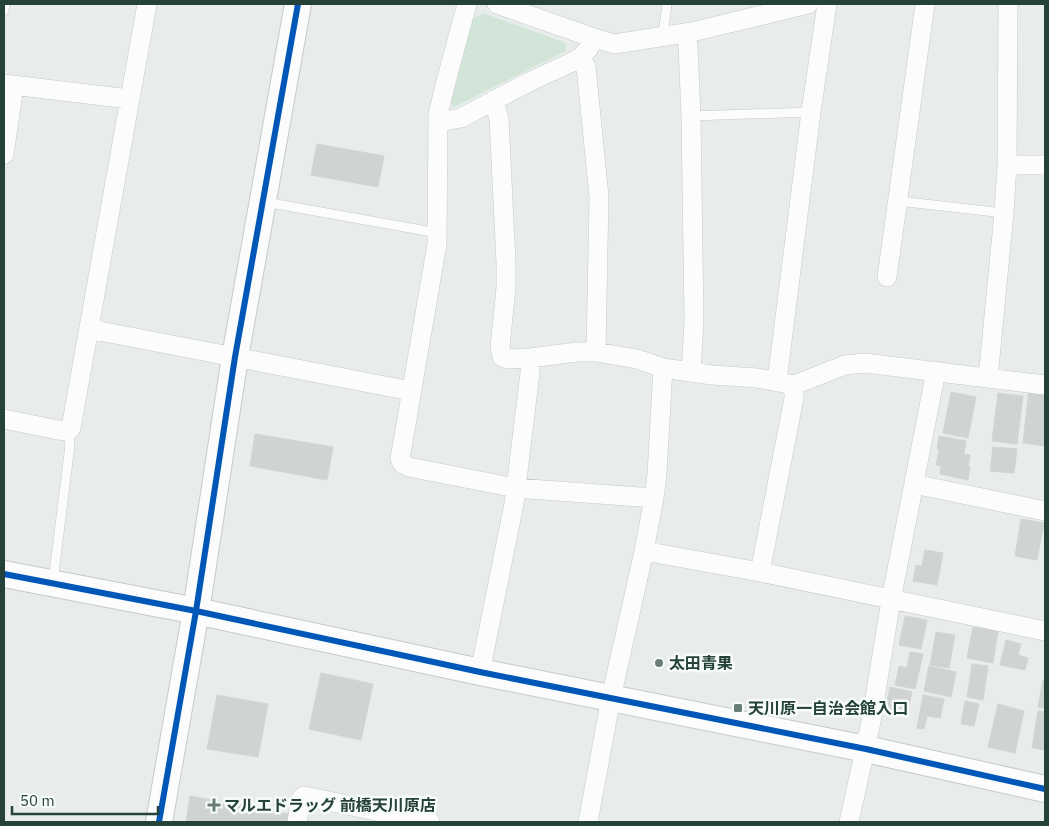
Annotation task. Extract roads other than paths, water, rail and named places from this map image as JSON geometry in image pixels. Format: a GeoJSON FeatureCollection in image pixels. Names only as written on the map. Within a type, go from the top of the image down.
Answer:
{"type":"FeatureCollection","features":[{"type":"Feature","properties":{"kind":"street"},"geometry":{"type":"LineString","coordinates":[[4,419],[68,431],[73,422],[147,4]]}},
{"type":"Feature","properties":{"kind":"street"},"geometry":{"type":"LineString","coordinates":[[159,822],[196,611],[235,357],[298,4]]}},
{"type":"Feature","properties":{"kind":"street"},"geometry":{"type":"LineString","coordinates":[[467,4],[440,103],[438,122],[438,232],[400,459],[403,464],[419,469],[516,488],[654,498]]}},
{"type":"Feature","properties":{"kind":"street"},"geometry":{"type":"LineString","coordinates":[[497,4],[606,42],[622,44],[666,37],[800,5]]}},
{"type":"Feature","properties":{"kind":"street"},"geometry":{"type":"LineString","coordinates":[[760,572],[794,398],[785,383],[811,112],[827,4]]}},
{"type":"Feature","properties":{"kind":"street"},"geometry":{"type":"LineString","coordinates":[[887,276],[925,4]]}},
{"type":"Feature","properties":{"kind":"street"},"geometry":{"type":"LineString","coordinates":[[988,378],[1007,165],[1008,4]]}},
{"type":"Feature","properties":{"kind":"street"},"geometry":{"type":"LineString","coordinates":[[684,33],[688,45],[691,116],[694,322],[691,372]]}},
{"type":"Feature","properties":{"kind":"street"},"geometry":{"type":"LineString","coordinates":[[438,122],[461,118],[581,57],[587,51],[594,38]]}},
{"type":"Feature","properties":{"kind":"street"},"geometry":{"type":"LineString","coordinates":[[581,57],[586,67],[599,196],[596,352]]}},
{"type":"Feature","properties":{"kind":"street"},"geometry":{"type":"LineString","coordinates":[[4,154],[9,85],[129,99]]}},
{"type":"Feature","properties":{"kind":"street"},"geometry":{"type":"LineString","coordinates":[[494,100],[499,119],[506,262],[500,352],[502,357],[507,359],[530,358],[577,352],[596,352],[637,359],[663,368],[785,383],[854,362],[1045,385]]}},
{"type":"Feature","properties":{"kind":"street"},"geometry":{"type":"LineString","coordinates":[[1007,165],[1045,166]]}},
{"type":"Feature","properties":{"kind":"street"},"geometry":{"type":"LineString","coordinates":[[90,329],[412,391]]}},
{"type":"Feature","properties":{"kind":"street"},"geometry":{"type":"LineString","coordinates":[[480,672],[516,488],[530,373],[530,358]]}},
{"type":"Feature","properties":{"kind":"street"},"geometry":{"type":"LineString","coordinates":[[588,822],[611,698],[654,498],[663,368]]}},
{"type":"Feature","properties":{"kind":"street"},"geometry":{"type":"LineString","coordinates":[[849,822],[866,749],[891,600],[936,371]]}},
{"type":"Feature","properties":{"kind":"street"},"geometry":{"type":"LineString","coordinates":[[914,484],[1045,511]]}},
{"type":"Feature","properties":{"kind":"street"},"geometry":{"type":"LineString","coordinates":[[644,551],[760,572],[1045,630]]}},
{"type":"Feature","properties":{"kind":"street"},"geometry":{"type":"LineString","coordinates":[[4,574],[196,611],[480,672],[866,749],[1045,789]]}},
{"type":"Feature","properties":{"kind":"street"},"geometry":{"type":"LineString","coordinates":[[296,822],[301,799],[304,796],[430,822]]}},
{"type":"Feature","properties":{"kind":"lane"},"geometry":{"type":"LineString","coordinates":[[4,4],[4,10]]}},
{"type":"Feature","properties":{"kind":"lane"},"geometry":{"type":"LineString","coordinates":[[666,37],[664,27],[668,4]]}},
{"type":"Feature","properties":{"kind":"lane"},"geometry":{"type":"LineString","coordinates":[[691,116],[811,112]]}},
{"type":"Feature","properties":{"kind":"lane"},"geometry":{"type":"LineString","coordinates":[[898,201],[1004,213]]}},
{"type":"Feature","properties":{"kind":"lane"},"geometry":{"type":"LineString","coordinates":[[262,202],[438,232]]}},
{"type":"Feature","properties":{"kind":"lane"},"geometry":{"type":"LineString","coordinates":[[52,584],[70,445],[68,431]]}},
{"type":"Feature","properties":{"kind":"place","name":"太田青果"},"geometry":{"type":"Point","coordinates":[659,663]}},
{"type":"Feature","properties":{"kind":"place","name":"天川原一自治会館入口"},"geometry":{"type":"Point","coordinates":[738,708]}},
{"type":"Feature","properties":{"kind":"place","name":"マルエドラッグ 前橋天川原店"},"geometry":{"type":"Point","coordinates":[214,805]}}]}
